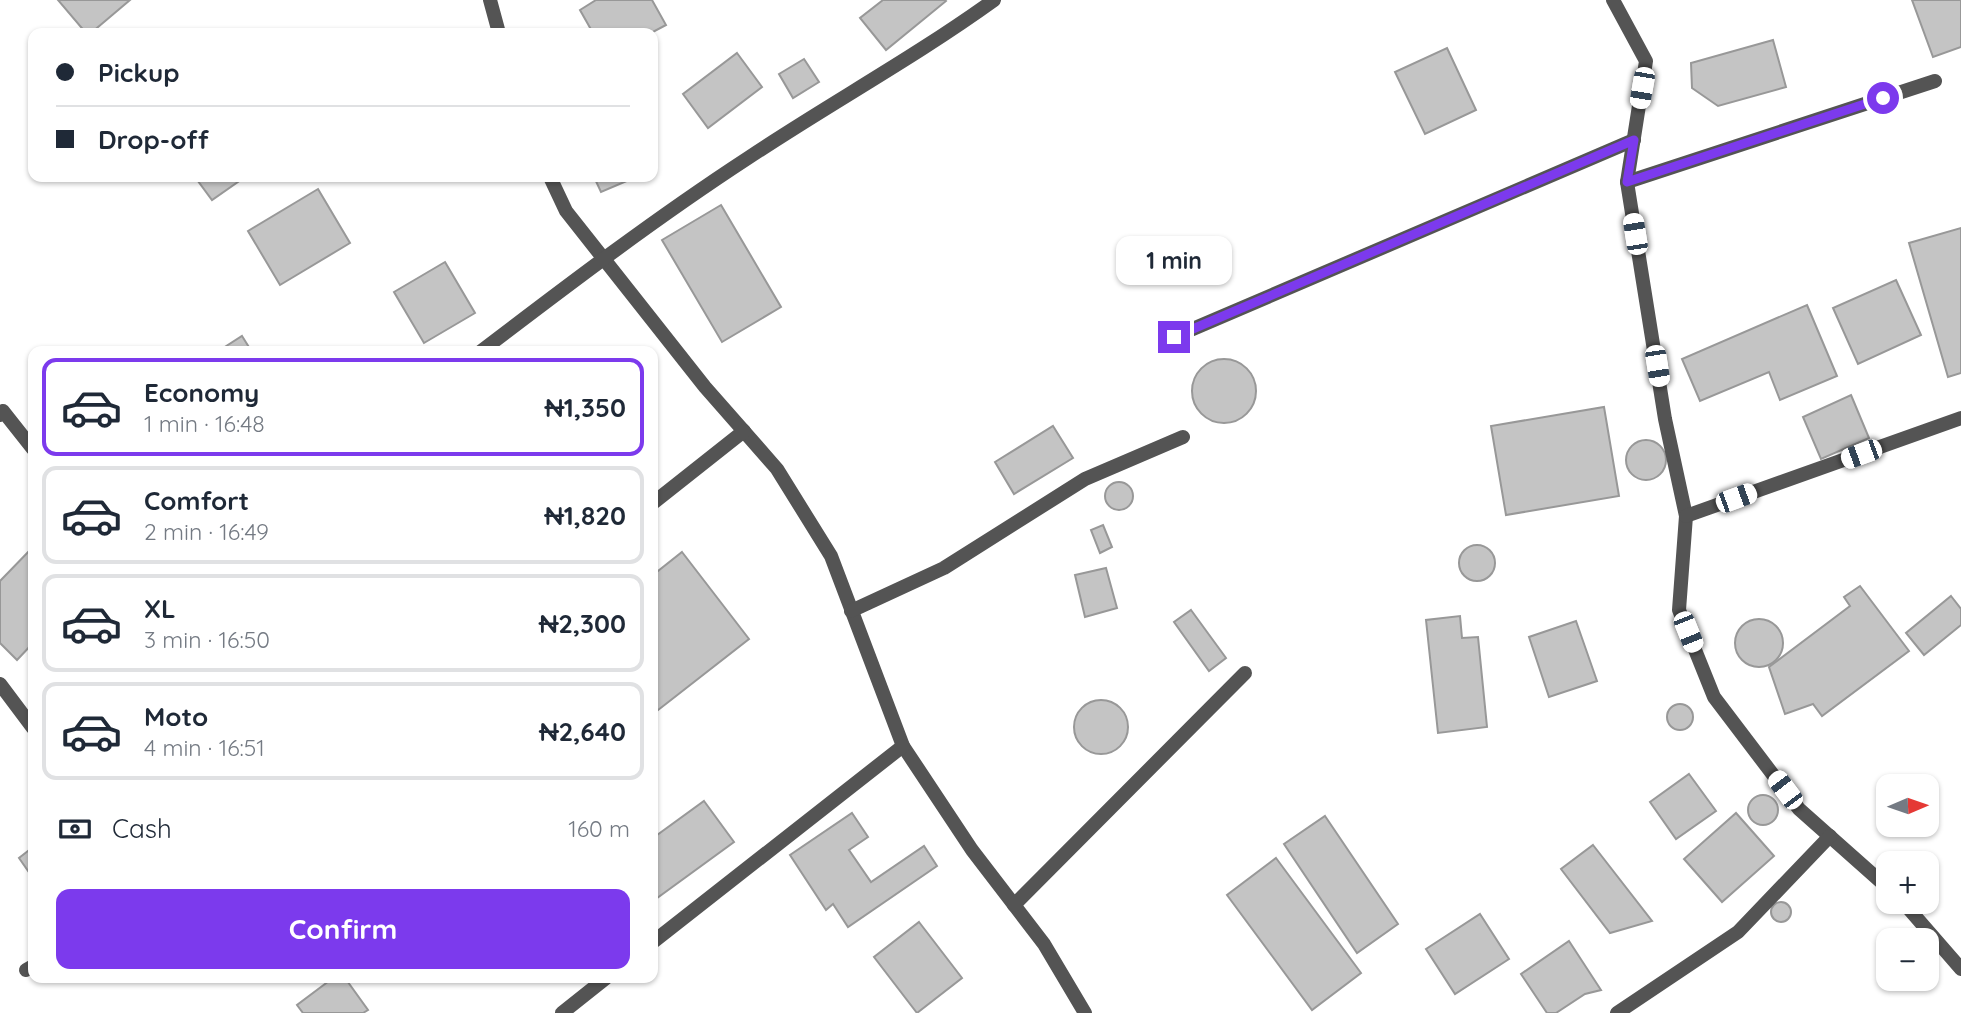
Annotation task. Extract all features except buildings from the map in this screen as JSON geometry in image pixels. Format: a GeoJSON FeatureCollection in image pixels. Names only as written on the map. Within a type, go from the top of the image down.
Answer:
{"type":"FeatureCollection","features":[{"type":"Feature","properties":{"kind":"street"},"geometry":{"type":"LineString","coordinates":[[490,0],[498,28]]}},
{"type":"Feature","properties":{"kind":"street"},"geometry":{"type":"LineString","coordinates":[[488,346],[604,258],[747,158],[951,31],[994,0]]}},
{"type":"Feature","properties":{"kind":"street"},"geometry":{"type":"LineString","coordinates":[[1613,0],[1646,61],[1627,182],[1665,419],[1686,516],[1679,610],[1714,698],[1799,809],[1876,877]]}},
{"type":"Feature","properties":{"kind":"street"},"geometry":{"type":"LineString","coordinates":[[1627,182],[1935,81]]}},
{"type":"Feature","properties":{"kind":"street"},"geometry":{"type":"LineString","coordinates":[[1174,337],[1634,140]]}},
{"type":"Feature","properties":{"kind":"street"},"geometry":{"type":"LineString","coordinates":[[552,182],[566,211],[705,387],[776,469],[831,555],[903,746],[972,849],[1044,944],[1084,1013]]}},
{"type":"Feature","properties":{"kind":"street"},"geometry":{"type":"LineString","coordinates":[[0,415],[4,411],[28,442]]}},
{"type":"Feature","properties":{"kind":"street"},"geometry":{"type":"LineString","coordinates":[[1686,516],[1961,418]]}},
{"type":"Feature","properties":{"kind":"street"},"geometry":{"type":"LineString","coordinates":[[658,499],[744,431]]}},
{"type":"Feature","properties":{"kind":"street"},"geometry":{"type":"LineString","coordinates":[[851,611],[944,568],[1085,480],[1183,437]]}},
{"type":"Feature","properties":{"kind":"street"},"geometry":{"type":"LineString","coordinates":[[1014,905],[1245,673]]}},
{"type":"Feature","properties":{"kind":"street"},"geometry":{"type":"LineString","coordinates":[[0,684],[28,721]]}},
{"type":"Feature","properties":{"kind":"street"},"geometry":{"type":"LineString","coordinates":[[658,938],[903,746]]}},
{"type":"Feature","properties":{"kind":"street"},"geometry":{"type":"LineString","coordinates":[[1616,1013],[1738,932],[1830,836]]}},
{"type":"Feature","properties":{"kind":"street"},"geometry":{"type":"LineString","coordinates":[[1913,914],[1961,969]]}},
{"type":"Feature","properties":{"kind":"street"},"geometry":{"type":"LineString","coordinates":[[562,1013],[601,983]]}},
{"type":"Feature","properties":{"kind":"route"},"geometry":{"type":"LineString","coordinates":[[1174,337],[1634,140],[1627,182],[1883,98]]}}]}
